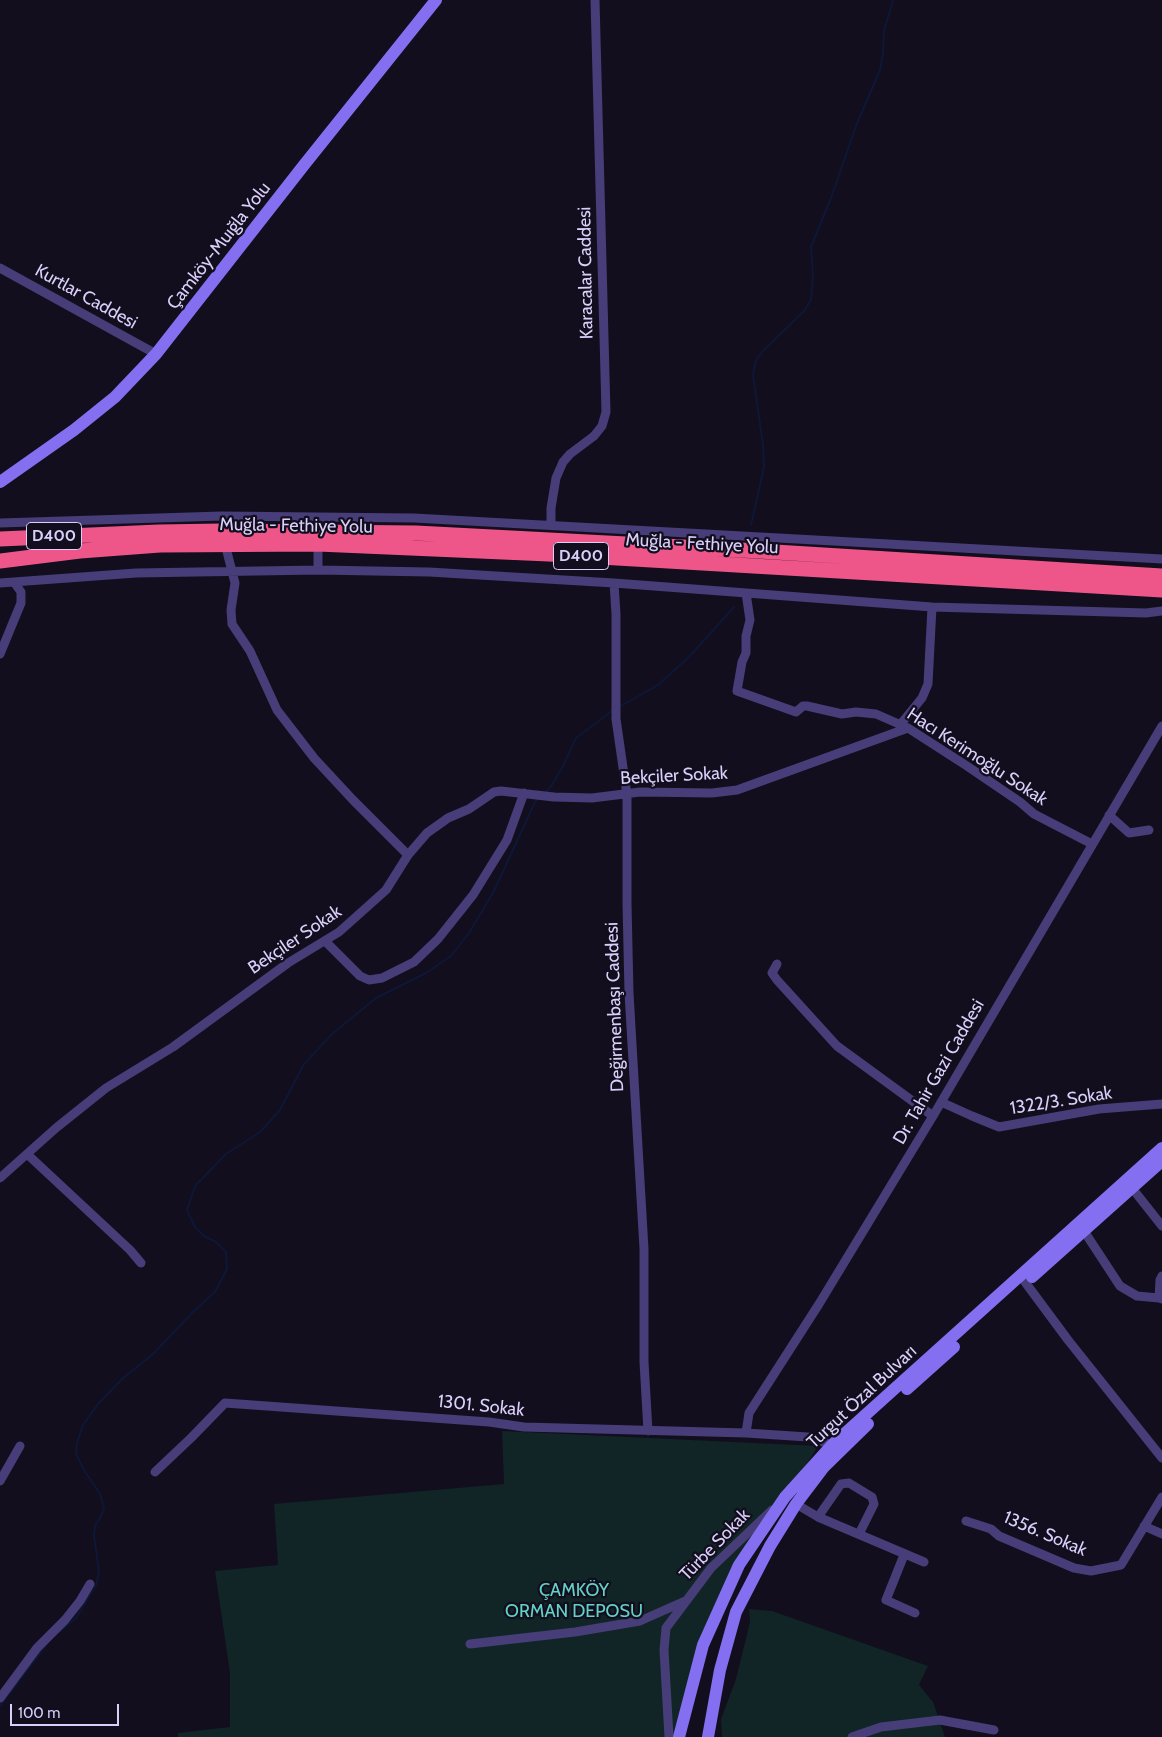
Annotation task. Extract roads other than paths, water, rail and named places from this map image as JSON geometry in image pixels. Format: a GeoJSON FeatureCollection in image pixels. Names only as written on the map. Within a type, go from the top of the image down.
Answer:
{"type":"FeatureCollection","features":[{"type":"Feature","properties":{"kind":"highway","name":"Muğla - Fethiye Yolu"},"geometry":{"type":"LineString","coordinates":[[0,539],[186,531],[320,531],[701,541],[1162,576]]}},
{"type":"Feature","properties":{"kind":"highway","name":"Muğla - Fethiye Yolu"},"geometry":{"type":"LineString","coordinates":[[0,561],[80,551],[160,545],[318,544],[549,554],[1162,590]]}},
{"type":"Feature","properties":{"kind":"main road","name":"Çamköy-Muığla Yolu"},"geometry":{"type":"LineString","coordinates":[[0,482],[74,430],[115,397],[156,354],[436,0]]}},
{"type":"Feature","properties":{"kind":"main road","name":"Turgut Özal Bulvarı"},"geometry":{"type":"LineString","coordinates":[[679,1737],[703,1645],[740,1565],[832,1445],[1162,1148]]}},
{"type":"Feature","properties":{"kind":"main road"},"geometry":{"type":"LineString","coordinates":[[708,1737],[720,1670],[736,1612],[770,1546],[790,1500],[862,1429],[1162,1161]]}},
{"type":"Feature","properties":{"kind":"street","name":"Karacalar Caddesi"},"geometry":{"type":"LineString","coordinates":[[551,525],[551,508],[556,478],[563,462],[570,454],[594,436],[602,426],[606,412],[596,0]]}},
{"type":"Feature","properties":{"kind":"street","name":"Kurtlar Caddesi"},"geometry":{"type":"LineString","coordinates":[[0,268],[156,354]]}},
{"type":"Feature","properties":{"kind":"street"},"geometry":{"type":"LineString","coordinates":[[0,523],[221,516],[410,518],[551,525],[701,541],[1162,559]]}},
{"type":"Feature","properties":{"kind":"street"},"geometry":{"type":"LineString","coordinates":[[404,533],[410,518]]}},
{"type":"Feature","properties":{"kind":"street"},"geometry":{"type":"LineString","coordinates":[[471,521],[477,536]]}},
{"type":"Feature","properties":{"kind":"street"},"geometry":{"type":"LineString","coordinates":[[225,544],[235,583],[231,610],[232,624],[250,651],[277,710],[320,765],[408,855]]}},
{"type":"Feature","properties":{"kind":"street"},"geometry":{"type":"LineString","coordinates":[[318,544],[318,570]]}},
{"type":"Feature","properties":{"kind":"street"},"geometry":{"type":"LineString","coordinates":[[0,583],[136,573],[318,570],[429,572],[614,583],[932,607],[1146,614],[1162,611]]}},
{"type":"Feature","properties":{"kind":"street"},"geometry":{"type":"LineString","coordinates":[[0,654],[20,603],[22,592],[14,582]]}},
{"type":"Feature","properties":{"kind":"street","name":"Değirmenbaşı Caddesi"},"geometry":{"type":"LineString","coordinates":[[614,583],[616,718],[627,794],[629,998],[644,1239],[644,1362],[648,1430]]}},
{"type":"Feature","properties":{"kind":"street","name":"Hacı Kerimoğlu Sokak"},"geometry":{"type":"LineString","coordinates":[[746,593],[750,620],[746,636],[746,654],[742,662],[737,691],[796,712],[803,706],[807,706],[842,714],[856,712],[876,714],[904,727],[967,766],[1020,802],[1034,814],[1092,844]]}},
{"type":"Feature","properties":{"kind":"street"},"geometry":{"type":"LineString","coordinates":[[904,727],[922,698],[928,684],[932,607]]}},
{"type":"Feature","properties":{"kind":"street","name":"Dr. Tahir Gazi Caddesi"},"geometry":{"type":"LineString","coordinates":[[746,1433],[749,1413],[824,1296],[933,1116],[1162,726]]}},
{"type":"Feature","properties":{"kind":"street","name":"Bekçiler Sokak"},"geometry":{"type":"LineString","coordinates":[[0,1178],[56,1128],[106,1088],[173,1047],[288,963],[339,932],[386,890],[408,855],[426,833],[448,818],[469,809],[494,792],[592,798],[640,792],[712,793],[737,790],[904,727]]}},
{"type":"Feature","properties":{"kind":"street"},"geometry":{"type":"LineString","coordinates":[[325,941],[360,976],[369,980],[382,978],[414,962],[438,939],[473,895],[507,840],[524,794]]}},
{"type":"Feature","properties":{"kind":"street"},"geometry":{"type":"LineString","coordinates":[[1110,815],[1129,833],[1149,830]]}},
{"type":"Feature","properties":{"kind":"street"},"geometry":{"type":"LineString","coordinates":[[777,964],[772,973],[777,980],[837,1046],[933,1116]]}},
{"type":"Feature","properties":{"kind":"street","name":"1322/3. Sokak"},"geometry":{"type":"LineString","coordinates":[[941,1102],[999,1127],[1099,1109],[1162,1104]]}},
{"type":"Feature","properties":{"kind":"street"},"geometry":{"type":"LineString","coordinates":[[27,1154],[130,1250],[141,1263]]}},
{"type":"Feature","properties":{"kind":"street"},"geometry":{"type":"LineString","coordinates":[[1132,1188],[1162,1226]]}},
{"type":"Feature","properties":{"kind":"street"},"geometry":{"type":"LineString","coordinates":[[1084,1231],[1120,1286],[1137,1296],[1160,1299],[1160,1280],[1162,1276]]}},
{"type":"Feature","properties":{"kind":"street"},"geometry":{"type":"LineString","coordinates":[[1026,1282],[1068,1340],[1162,1458]]}},
{"type":"Feature","properties":{"kind":"street","name":"1301. Sokak"},"geometry":{"type":"LineString","coordinates":[[155,1472],[225,1403],[489,1422],[524,1427],[746,1433],[808,1437],[832,1445]]}},
{"type":"Feature","properties":{"kind":"street"},"geometry":{"type":"LineString","coordinates":[[0,1481],[20,1446]]}},
{"type":"Feature","properties":{"kind":"street"},"geometry":{"type":"LineString","coordinates":[[818,1517],[840,1484],[850,1483],[872,1497],[874,1504],[859,1534]]}},
{"type":"Feature","properties":{"kind":"street","name":"1356. Sokak"},"geometry":{"type":"LineString","coordinates":[[966,1521],[992,1529],[999,1536],[1074,1568],[1090,1571],[1121,1565],[1162,1497]]}},
{"type":"Feature","properties":{"kind":"street"},"geometry":{"type":"LineString","coordinates":[[790,1500],[818,1517],[924,1562]]}},
{"type":"Feature","properties":{"kind":"street","name":"Türbe Sokak"},"geometry":{"type":"LineString","coordinates":[[669,1737],[664,1650],[666,1628],[711,1568],[790,1500]]}},
{"type":"Feature","properties":{"kind":"street"},"geometry":{"type":"LineString","coordinates":[[1144,1526],[1162,1534]]}},
{"type":"Feature","properties":{"kind":"street"},"geometry":{"type":"LineString","coordinates":[[904,1555],[886,1600],[915,1613]]}},
{"type":"Feature","properties":{"kind":"street"},"geometry":{"type":"LineString","coordinates":[[0,1698],[37,1648],[65,1620],[90,1584]]}},
{"type":"Feature","properties":{"kind":"street"},"geometry":{"type":"LineString","coordinates":[[470,1644],[575,1632],[640,1621],[685,1601]]}},
{"type":"Feature","properties":{"kind":"street"},"geometry":{"type":"LineString","coordinates":[[852,1737],[881,1727],[940,1720],[994,1730]]}},
{"type":"Feature","properties":{"kind":"waterway"},"geometry":{"type":"LineString","coordinates":[[751,525],[764,467],[763,445],[753,375],[756,360],[804,311],[811,300],[813,275],[811,247],[831,198],[856,126],[880,70],[884,31],[893,0]]}},
{"type":"Feature","properties":{"kind":"waterway"},"geometry":{"type":"LineString","coordinates":[[619,707],[658,685],[689,657],[734,607]]}},
{"type":"Feature","properties":{"kind":"waterway"},"geometry":{"type":"LineString","coordinates":[[544,793],[550,788],[563,766],[576,738],[613,710]]}},
{"type":"Feature","properties":{"kind":"waterway"},"geometry":{"type":"LineString","coordinates":[[59,1632],[76,1618],[96,1585],[99,1572],[94,1536],[95,1526],[104,1507],[100,1494],[76,1454],[77,1443],[83,1425],[98,1404],[122,1379],[153,1354],[215,1292],[227,1269],[226,1252],[216,1242],[204,1236],[195,1227],[187,1210],[195,1186],[226,1154],[260,1132],[280,1110],[304,1064],[332,1034],[376,998],[426,973],[451,956],[469,933],[494,891],[535,802],[539,798]]}},
{"type":"Feature","properties":{"kind":"waterway"},"geometry":{"type":"LineString","coordinates":[[0,1706],[47,1644]]}},
{"type":"Feature","properties":{"kind":"park label","name":"ÇAMKÖY ORMAN DEPOSU"},"geometry":{"type":"Point","coordinates":[574,1601]}}]}
